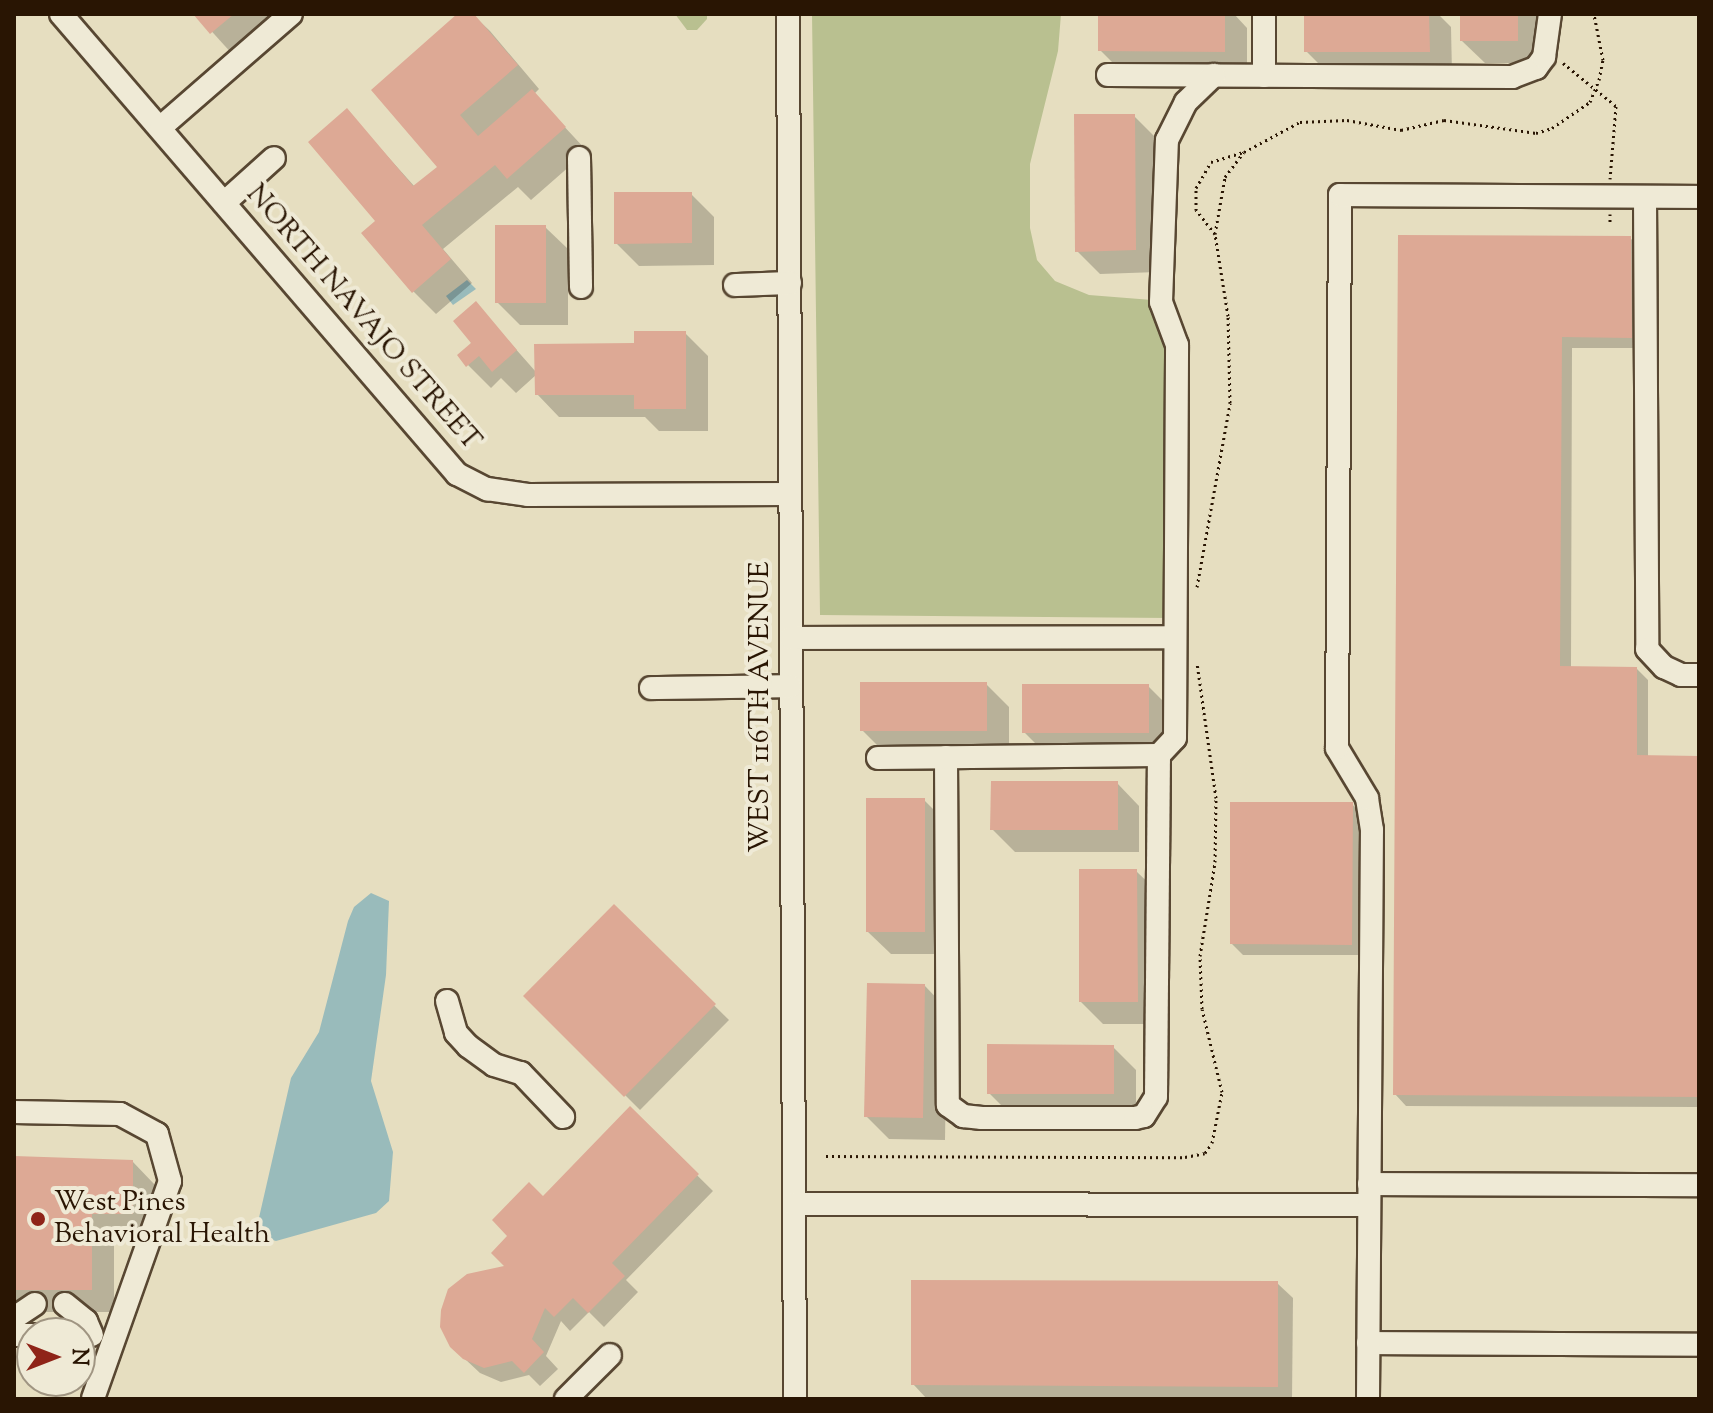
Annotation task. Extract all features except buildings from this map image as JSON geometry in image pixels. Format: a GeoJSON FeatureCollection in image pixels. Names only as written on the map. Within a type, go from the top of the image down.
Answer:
{"type":"FeatureCollection","features":[{"type":"Feature","properties":{"kind":"street","name":"NORTH NAVAJO STREET"},"geometry":{"type":"LineString","coordinates":[[61,14],[161,127],[412,428],[457,474],[474,485],[528,495],[789,494]]}},
{"type":"Feature","properties":{"kind":"street"},"geometry":{"type":"LineString","coordinates":[[161,127],[291,14]]}},
{"type":"Feature","properties":{"kind":"street","name":"WEST 116TH AVENUE"},"geometry":{"type":"LineString","coordinates":[[788,14],[795,1399]]}},
{"type":"Feature","properties":{"kind":"street"},"geometry":{"type":"LineString","coordinates":[[1264,14],[1264,76]]}},
{"type":"Feature","properties":{"kind":"street"},"geometry":{"type":"LineString","coordinates":[[1108,75],[1512,77],[1536,68],[1544,57],[1550,14]]}},
{"type":"Feature","properties":{"kind":"street"},"geometry":{"type":"LineString","coordinates":[[946,757],[948,1105],[963,1116],[982,1118],[1144,1116],[1156,1097],[1159,755],[1175,738],[1177,345],[1161,302],[1167,140],[1186,102],[1214,75]]}},
{"type":"Feature","properties":{"kind":"street"},"geometry":{"type":"LineString","coordinates":[[224,203],[274,158]]}},
{"type":"Feature","properties":{"kind":"street"},"geometry":{"type":"LineString","coordinates":[[579,158],[581,287]]}},
{"type":"Feature","properties":{"kind":"street"},"geometry":{"type":"LineString","coordinates":[[1368,1399],[1372,830],[1367,798],[1337,748],[1340,195],[1699,197]]}},
{"type":"Feature","properties":{"kind":"street"},"geometry":{"type":"LineString","coordinates":[[1645,197],[1647,649],[1664,667],[1681,675],[1699,675]]}},
{"type":"Feature","properties":{"kind":"street"},"geometry":{"type":"LineString","coordinates":[[735,285],[790,283]]}},
{"type":"Feature","properties":{"kind":"street"},"geometry":{"type":"LineString","coordinates":[[791,638],[1175,637]]}},
{"type":"Feature","properties":{"kind":"street"},"geometry":{"type":"LineString","coordinates":[[651,688],[790,686]]}},
{"type":"Feature","properties":{"kind":"street"},"geometry":{"type":"LineString","coordinates":[[878,758],[1159,755]]}},
{"type":"Feature","properties":{"kind":"street"},"geometry":{"type":"LineString","coordinates":[[447,1001],[456,1033],[468,1046],[494,1065],[521,1073],[563,1117]]}},
{"type":"Feature","properties":{"kind":"street"},"geometry":{"type":"LineString","coordinates":[[14,1112],[120,1114],[157,1134],[170,1181],[93,1399]]}},
{"type":"Feature","properties":{"kind":"street"},"geometry":{"type":"LineString","coordinates":[[794,1204],[1699,1185]]}},
{"type":"Feature","properties":{"kind":"street"},"geometry":{"type":"LineString","coordinates":[[14,1318],[35,1304]]}},
{"type":"Feature","properties":{"kind":"street"},"geometry":{"type":"LineString","coordinates":[[65,1304],[81,1317]]}},
{"type":"Feature","properties":{"kind":"street"},"geometry":{"type":"LineString","coordinates":[[96,1335],[115,1335]]}},
{"type":"Feature","properties":{"kind":"street"},"geometry":{"type":"LineString","coordinates":[[1368,1343],[1699,1345]]}},
{"type":"Feature","properties":{"kind":"street"},"geometry":{"type":"LineString","coordinates":[[579,1394],[610,1355]]}},
{"type":"Feature","properties":{"kind":"path"},"geometry":{"type":"LineString","coordinates":[[1215,234],[1196,210],[1196,188],[1211,162],[1244,152],[1300,122],[1347,120],[1401,130],[1444,120],[1536,133],[1571,119],[1594,92],[1603,60],[1594,14]]}},
{"type":"Feature","properties":{"kind":"path"},"geometry":{"type":"LineString","coordinates":[[1544,57],[1566,64],[1594,92],[1606,95],[1619,115],[1611,145],[1610,224]]}},
{"type":"Feature","properties":{"kind":"path"},"geometry":{"type":"LineString","coordinates":[[1196,599],[1230,403],[1228,316],[1215,234],[1225,177],[1244,152]]}},
{"type":"Feature","properties":{"kind":"path"},"geometry":{"type":"LineString","coordinates":[[826,1156],[1185,1157],[1205,1153],[1212,1143],[1222,1092],[1200,984],[1215,862],[1216,798],[1196,658]]}},
{"type":"Feature","properties":{"kind":"green space"},"geometry":{"type":"Polygon","coordinates":[[[675,14],[707,14],[707,19],[697,30],[687,30],[675,14]]]}},
{"type":"Feature","properties":{"kind":"green space"},"geometry":{"type":"Polygon","coordinates":[[[812,14],[1061,14],[1058,51],[1030,164],[1030,228],[1037,260],[1055,281],[1089,295],[1152,300],[1169,348],[1169,618],[820,615],[812,14]]]}},
{"type":"Feature","properties":{"kind":"water"},"geometry":{"type":"Polygon","coordinates":[[[467,280],[476,289],[453,305],[446,296],[467,280]]]}},
{"type":"Feature","properties":{"kind":"water"},"geometry":{"type":"Polygon","coordinates":[[[371,893],[389,901],[386,975],[371,1081],[393,1152],[389,1201],[376,1213],[276,1241],[262,1237],[258,1222],[291,1078],[319,1032],[354,907],[371,893]]]}},
{"type":"Feature","properties":{"kind":"place","name":"West Pines Behavioral Health"},"geometry":{"type":"Point","coordinates":[38,1219]}}]}
